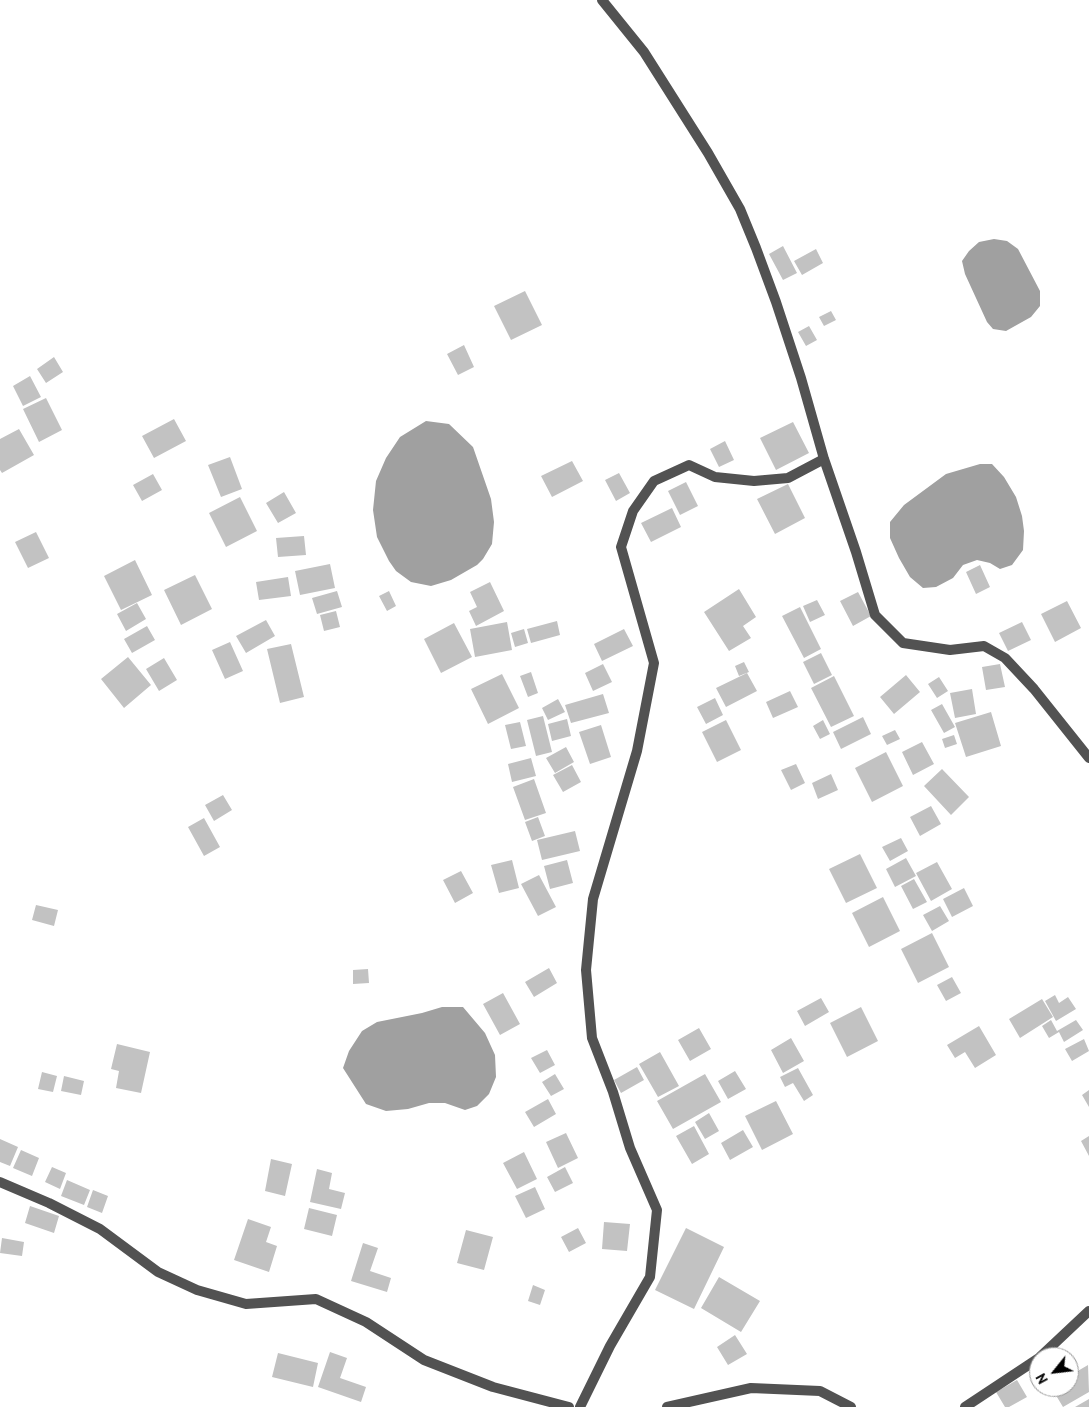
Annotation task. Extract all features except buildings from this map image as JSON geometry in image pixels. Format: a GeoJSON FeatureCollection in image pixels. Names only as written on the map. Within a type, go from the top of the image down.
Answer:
{"type":"FeatureCollection","features":[{"type":"Feature","properties":{"kind":"street"},"geometry":{"type":"LineString","coordinates":[[602,0],[644,52],[708,153],[740,209],[776,302],[801,378],[824,459],[856,552],[875,615],[903,643],[950,650],[984,646],[1005,658],[1034,689],[1089,758]]}},
{"type":"Feature","properties":{"kind":"street"},"geometry":{"type":"LineString","coordinates":[[580,1407],[610,1346],[650,1277],[657,1210],[630,1148],[614,1092],[592,1038],[586,970],[593,899],[637,751],[654,663],[621,547],[633,511],[654,481],[689,465],[715,477],[754,481],[788,478],[824,459]]}},
{"type":"Feature","properties":{"kind":"street"},"geometry":{"type":"LineString","coordinates":[[0,1182],[49,1203],[100,1229],[158,1272],[197,1290],[246,1304],[316,1299],[366,1322],[424,1360],[492,1387],[569,1407]]}},
{"type":"Feature","properties":{"kind":"street"},"geometry":{"type":"LineString","coordinates":[[1050,1347],[1089,1311]]}},
{"type":"Feature","properties":{"kind":"street"},"geometry":{"type":"LineString","coordinates":[[965,1407],[1029,1364]]}},
{"type":"Feature","properties":{"kind":"street"},"geometry":{"type":"LineString","coordinates":[[667,1407],[751,1388],[820,1391],[851,1407]]}},
{"type":"Feature","properties":{"kind":"shaded area"},"geometry":{"type":"Polygon","coordinates":[[[994,239],[1007,241],[1018,249],[1040,291],[1040,306],[1031,317],[1006,331],[993,329],[987,322],[965,274],[962,261],[979,242],[994,239]]]}},
{"type":"Feature","properties":{"kind":"shaded area"},"geometry":{"type":"Polygon","coordinates":[[[426,421],[449,424],[473,447],[491,499],[494,522],[492,544],[483,559],[477,565],[451,580],[431,586],[411,582],[396,571],[377,537],[373,510],[376,481],[386,458],[400,437],[426,421]]]}},
{"type":"Feature","properties":{"kind":"shaded area"},"geometry":{"type":"Polygon","coordinates":[[[980,464],[992,464],[1004,477],[1016,497],[1024,531],[1023,550],[1012,565],[1000,569],[990,563],[977,560],[963,565],[953,578],[936,587],[923,588],[910,577],[899,558],[890,538],[890,522],[904,505],[946,474],[980,464]]]}},
{"type":"Feature","properties":{"kind":"shaded area"},"geometry":{"type":"Polygon","coordinates":[[[442,1007],[463,1007],[485,1033],[495,1055],[496,1077],[489,1094],[477,1106],[465,1110],[445,1103],[429,1103],[408,1109],[386,1111],[366,1104],[343,1068],[349,1051],[362,1031],[377,1022],[442,1007]]]}}]}
